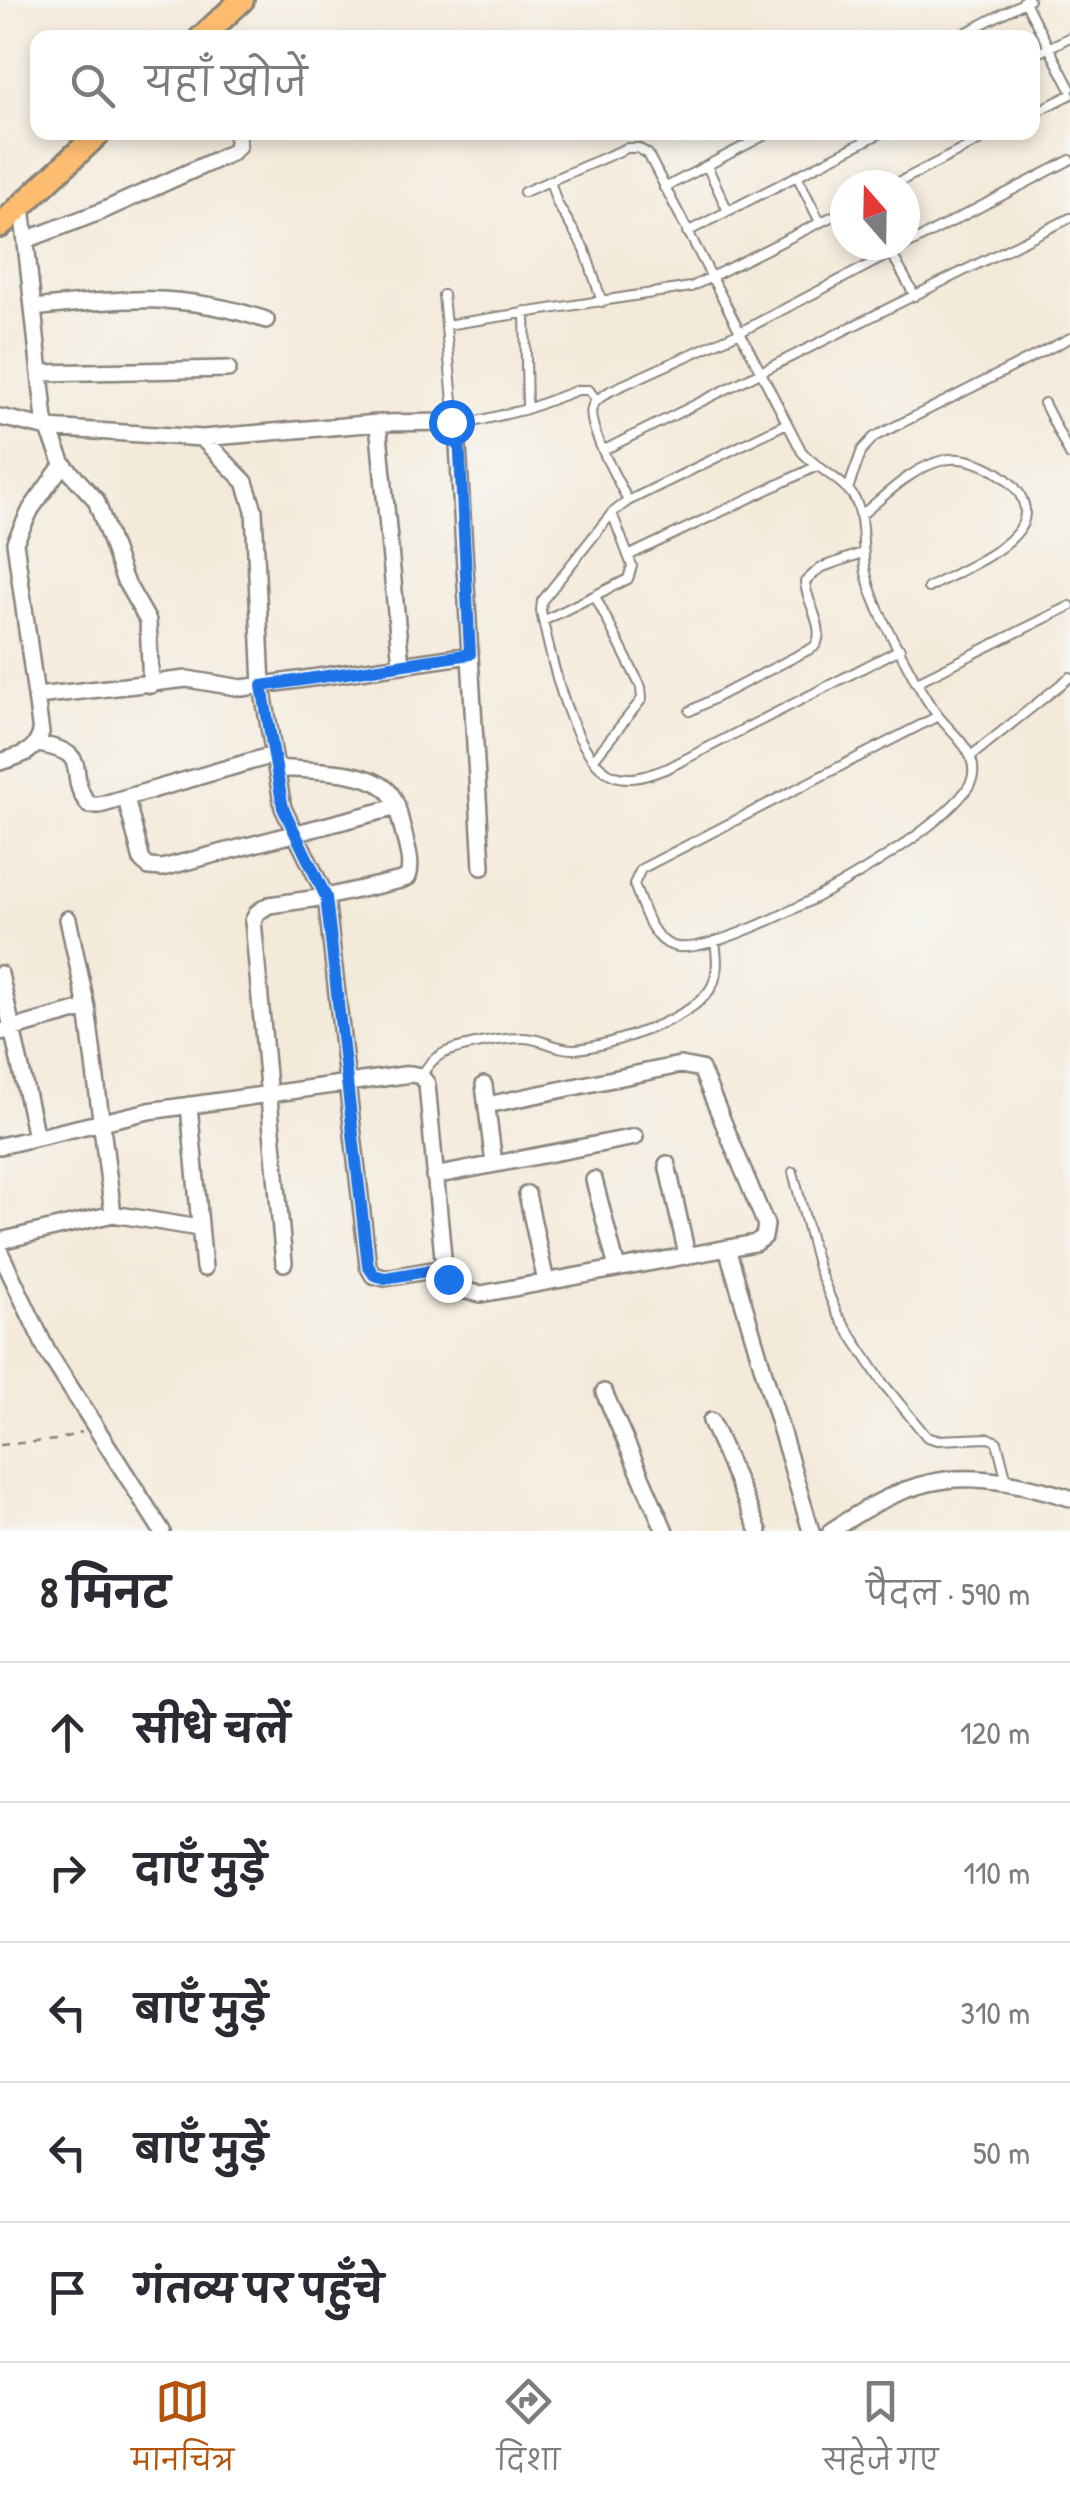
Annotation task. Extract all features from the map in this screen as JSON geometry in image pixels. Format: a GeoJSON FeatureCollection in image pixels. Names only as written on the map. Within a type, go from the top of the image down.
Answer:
{"type":"FeatureCollection","features":[{"type":"Feature","properties":{"kind":"main road"},"geometry":{"type":"LineString","coordinates":[[210,30],[242,0]]}},
{"type":"Feature","properties":{"kind":"main road"},"geometry":{"type":"LineString","coordinates":[[0,226],[92,140]]}},
{"type":"Feature","properties":{"kind":"street"},"geometry":{"type":"LineString","coordinates":[[26,240],[100,212],[231,153],[238,146],[238,140]]}},
{"type":"Feature","properties":{"kind":"street"},"geometry":{"type":"LineString","coordinates":[[22,206],[48,428],[63,464],[96,500],[124,578],[148,621],[151,685]]}},
{"type":"Feature","properties":{"kind":"street"},"geometry":{"type":"LineString","coordinates":[[34,308],[138,298],[168,299],[228,307],[266,320]]}},
{"type":"Feature","properties":{"kind":"street"},"geometry":{"type":"LineString","coordinates":[[41,373],[228,368]]}},
{"type":"Feature","properties":{"kind":"street"},"geometry":{"type":"LineString","coordinates":[[0,417],[48,428],[202,438],[378,423],[454,424],[482,867]]}},
{"type":"Feature","properties":{"kind":"street"},"geometry":{"type":"LineString","coordinates":[[378,423],[401,665]]}},
{"type":"Feature","properties":{"kind":"street"},"geometry":{"type":"LineString","coordinates":[[202,438],[245,482],[251,494],[262,686],[283,808],[326,897],[368,1266],[374,1275],[385,1278],[444,1268]]}},
{"type":"Feature","properties":{"kind":"street"},"geometry":{"type":"LineString","coordinates":[[0,762],[28,753],[38,744],[41,734],[15,542],[30,508],[63,464]]}},
{"type":"Feature","properties":{"kind":"street"},"geometry":{"type":"LineString","coordinates":[[38,696],[187,678],[242,688],[470,654]]}},
{"type":"Feature","properties":{"kind":"street"},"geometry":{"type":"LineString","coordinates":[[38,744],[70,753],[89,804],[100,805],[275,762],[378,782],[397,807],[411,865],[408,876],[326,897],[269,905],[253,921],[284,1262]]}},
{"type":"Feature","properties":{"kind":"street"},"geometry":{"type":"LineString","coordinates":[[126,798],[142,861],[149,868],[162,868],[397,807]]}},
{"type":"Feature","properties":{"kind":"street"},"geometry":{"type":"LineString","coordinates":[[68,919],[87,1008],[113,1214]]}},
{"type":"Feature","properties":{"kind":"street"},"geometry":{"type":"LineString","coordinates":[[0,974],[6,1030],[36,1137]]}},
{"type":"Feature","properties":{"kind":"street"},"geometry":{"type":"LineString","coordinates":[[6,1030],[87,1008]]}},
{"type":"Feature","properties":{"kind":"street"},"geometry":{"type":"LineString","coordinates":[[0,1146],[100,1121],[189,1105],[411,1074],[421,1076],[427,1084],[444,1268],[455,1289],[481,1294],[755,1243],[764,1237],[766,1225],[701,1069],[680,1065],[487,1105]]}},
{"type":"Feature","properties":{"kind":"street"},"geometry":{"type":"LineString","coordinates":[[484,1085],[494,1164]]}},
{"type":"Feature","properties":{"kind":"street"},"geometry":{"type":"LineString","coordinates":[[189,1105],[204,1268]]}},
{"type":"Feature","properties":{"kind":"street"},"geometry":{"type":"LineString","coordinates":[[434,1176],[634,1136]]}},
{"type":"Feature","properties":{"kind":"street"},"geometry":{"type":"LineString","coordinates":[[666,1164],[687,1255]]}},
{"type":"Feature","properties":{"kind":"street"},"geometry":{"type":"LineString","coordinates":[[594,1180],[618,1268]]}},
{"type":"Feature","properties":{"kind":"street"},"geometry":{"type":"LineString","coordinates":[[527,1194],[546,1282]]}},
{"type":"Feature","properties":{"kind":"street"},"geometry":{"type":"LineString","coordinates":[[0,1241],[113,1214],[200,1228]]}},
{"type":"Feature","properties":{"kind":"street"},"geometry":{"type":"LineString","coordinates":[[727,1248],[811,1531]]}},
{"type":"Feature","properties":{"kind":"street"},"geometry":{"type":"LineString","coordinates":[[0,1252],[30,1320],[93,1427],[162,1531]]}},
{"type":"Feature","properties":{"kind":"street"},"geometry":{"type":"LineString","coordinates":[[604,1392],[665,1531]]}},
{"type":"Feature","properties":{"kind":"street"},"geometry":{"type":"LineString","coordinates":[[711,1421],[759,1531]]}},
{"type":"Feature","properties":{"kind":"street"},"geometry":{"type":"LineString","coordinates":[[832,1531],[865,1508],[917,1485],[964,1476],[1007,1480],[1068,1501]]}},
{"type":"Feature","properties":{"kind":"lane"},"geometry":{"type":"LineString","coordinates":[[970,30],[1026,1],[1040,30]]}},
{"type":"Feature","properties":{"kind":"lane"},"geometry":{"type":"LineString","coordinates":[[1040,31],[1070,92],[1040,109]]}},
{"type":"Feature","properties":{"kind":"lane"},"geometry":{"type":"LineString","coordinates":[[1040,52],[1070,37]]}},
{"type":"Feature","properties":{"kind":"lane"},"geometry":{"type":"LineString","coordinates":[[664,188],[756,140]]}},
{"type":"Feature","properties":{"kind":"lane"},"geometry":{"type":"LineString","coordinates":[[687,232],[867,140]]}},
{"type":"Feature","properties":{"kind":"lane"},"geometry":{"type":"LineString","coordinates":[[920,171],[980,140]]}},
{"type":"Feature","properties":{"kind":"lane"},"geometry":{"type":"LineString","coordinates":[[524,192],[628,148],[648,154],[802,452],[816,467],[848,488],[856,500],[862,553],[878,609],[916,682],[970,756],[974,772],[970,788],[955,804],[890,854],[794,912],[716,941],[674,947],[661,939],[634,884],[641,868],[938,716]]}},
{"type":"Feature","properties":{"kind":"lane"},"geometry":{"type":"LineString","coordinates":[[920,234],[1070,160]]}},
{"type":"Feature","properties":{"kind":"lane"},"geometry":{"type":"LineString","coordinates":[[707,166],[728,211]]}},
{"type":"Feature","properties":{"kind":"lane"},"geometry":{"type":"LineString","coordinates":[[797,176],[820,222]]}},
{"type":"Feature","properties":{"kind":"lane"},"geometry":{"type":"LineString","coordinates":[[550,181],[585,250],[602,302]]}},
{"type":"Feature","properties":{"kind":"lane"},"geometry":{"type":"LineString","coordinates":[[446,325],[691,288],[830,217]]}},
{"type":"Feature","properties":{"kind":"lane"},"geometry":{"type":"LineString","coordinates":[[604,450],[1070,218]]}},
{"type":"Feature","properties":{"kind":"lane"},"geometry":{"type":"LineString","coordinates":[[628,500],[592,424],[591,410],[597,400],[740,332],[870,260]]}},
{"type":"Feature","properties":{"kind":"lane"},"geometry":{"type":"LineString","coordinates":[[896,260],[915,296]]}},
{"type":"Feature","properties":{"kind":"lane"},"geometry":{"type":"LineString","coordinates":[[443,295],[454,424],[527,409],[578,390],[589,390],[597,400]]}},
{"type":"Feature","properties":{"kind":"lane"},"geometry":{"type":"LineString","coordinates":[[525,311],[527,409]]}},
{"type":"Feature","properties":{"kind":"lane"},"geometry":{"type":"LineString","coordinates":[[848,488],[862,450],[874,437],[1070,338]]}},
{"type":"Feature","properties":{"kind":"lane"},"geometry":{"type":"LineString","coordinates":[[1044,404],[1070,455]]}},
{"type":"Feature","properties":{"kind":"lane"},"geometry":{"type":"LineString","coordinates":[[787,423],[628,500],[612,513],[542,601],[543,621],[564,702],[584,744],[594,759],[615,776],[646,776],[900,649]]}},
{"type":"Feature","properties":{"kind":"lane"},"geometry":{"type":"LineString","coordinates":[[860,516],[906,479],[945,459],[984,462],[1007,478],[1020,496],[1024,523],[1003,545],[928,588]]}},
{"type":"Feature","properties":{"kind":"lane"},"geometry":{"type":"LineString","coordinates":[[628,556],[816,467]]}},
{"type":"Feature","properties":{"kind":"lane"},"geometry":{"type":"LineString","coordinates":[[543,621],[628,580],[633,572],[612,513]]}},
{"type":"Feature","properties":{"kind":"lane"},"geometry":{"type":"LineString","coordinates":[[690,711],[814,647],[820,634],[806,594],[806,582],[820,568],[862,553]]}},
{"type":"Feature","properties":{"kind":"lane"},"geometry":{"type":"LineString","coordinates":[[594,759],[642,699],[641,687],[595,596]]}},
{"type":"Feature","properties":{"kind":"lane"},"geometry":{"type":"LineString","coordinates":[[916,682],[1070,606]]}},
{"type":"Feature","properties":{"kind":"lane"},"geometry":{"type":"LineString","coordinates":[[970,756],[1070,677]]}},
{"type":"Feature","properties":{"kind":"lane"},"geometry":{"type":"LineString","coordinates":[[421,1076],[432,1060],[452,1050],[521,1038],[564,1050],[580,1049],[656,1026],[703,999],[712,988],[718,959],[716,941]]}},
{"type":"Feature","properties":{"kind":"lane"},"geometry":{"type":"LineString","coordinates":[[793,1172],[827,1294],[874,1370],[927,1437],[990,1438],[997,1442],[1007,1480]]}},
{"type":"Feature","properties":{"kind":"path"},"geometry":{"type":"LineString","coordinates":[[0,1445],[56,1440],[93,1427]]}},
{"type":"Feature","properties":{"kind":"route"},"geometry":{"type":"LineString","coordinates":[[448,1279],[444,1268],[385,1278],[374,1275],[368,1266],[326,897],[283,808],[262,686],[470,654],[459,436],[457,426],[451,422]]}}]}
